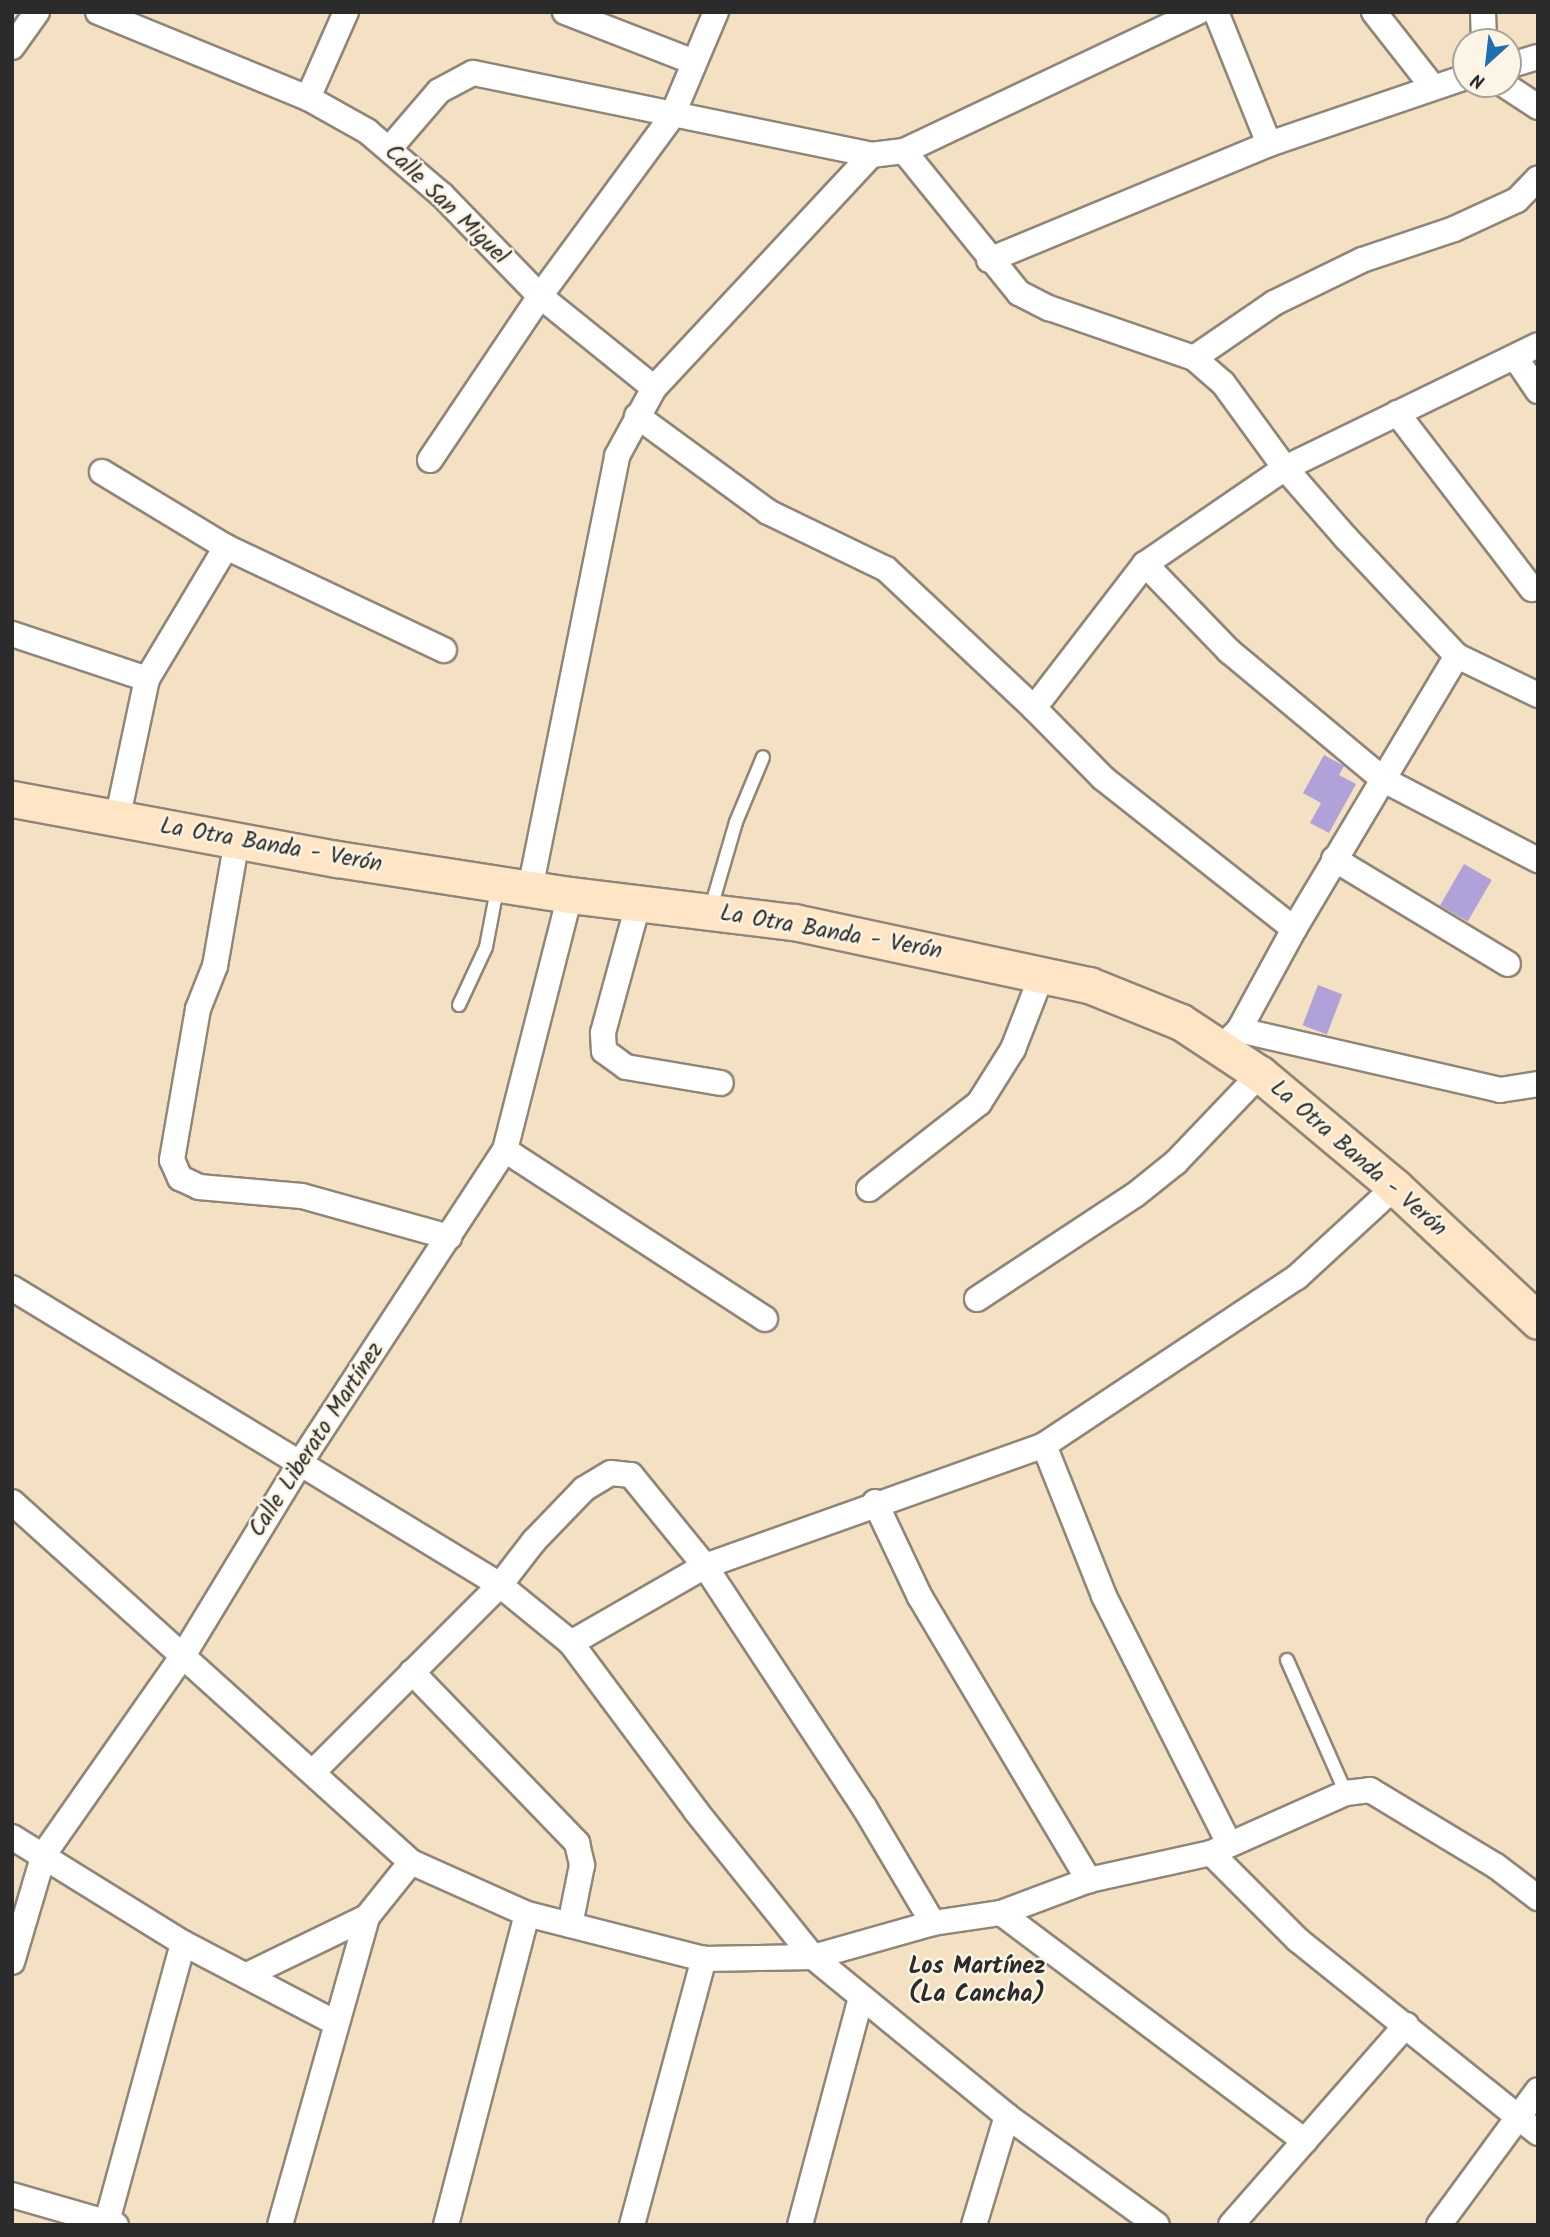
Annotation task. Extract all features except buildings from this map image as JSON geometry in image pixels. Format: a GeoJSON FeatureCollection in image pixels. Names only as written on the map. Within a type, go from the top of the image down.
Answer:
{"type":"FeatureCollection","features":[{"type":"Feature","properties":{"kind":"main road","name":"La Otra Banda - Verón"},"geometry":{"type":"LineString","coordinates":[[12,799],[117,820],[570,895],[639,901],[794,922],[1043,972],[1139,1002],[1231,1038],[1260,1074],[1395,1187],[1538,1321]]}},
{"type":"Feature","properties":{"kind":"street"},"geometry":{"type":"LineString","coordinates":[[12,47],[37,12]]}},
{"type":"Feature","properties":{"kind":"street","name":"Calle San Miguel"},"geometry":{"type":"LineString","coordinates":[[98,12],[308,98],[390,149],[442,195],[540,296],[654,388]]}},
{"type":"Feature","properties":{"kind":"street"},"geometry":{"type":"LineString","coordinates":[[308,98],[346,12]]}},
{"type":"Feature","properties":{"kind":"street"},"geometry":{"type":"LineString","coordinates":[[565,12],[694,62]]}},
{"type":"Feature","properties":{"kind":"street"},"geometry":{"type":"LineString","coordinates":[[430,460],[540,296],[673,116],[716,12]]}},
{"type":"Feature","properties":{"kind":"street"},"geometry":{"type":"LineString","coordinates":[[390,149],[439,90],[473,73],[871,155],[904,151],[1198,12]]}},
{"type":"Feature","properties":{"kind":"street"},"geometry":{"type":"LineString","coordinates":[[1216,12],[1269,144]]}},
{"type":"Feature","properties":{"kind":"street"},"geometry":{"type":"LineString","coordinates":[[1374,12],[1432,86]]}},
{"type":"Feature","properties":{"kind":"street"},"geometry":{"type":"LineString","coordinates":[[989,260],[1269,144],[1452,81]]}},
{"type":"Feature","properties":{"kind":"street"},"geometry":{"type":"LineString","coordinates":[[1522,96],[1538,107]]}},
{"type":"Feature","properties":{"kind":"street"},"geometry":{"type":"LineString","coordinates":[[904,151],[1018,293],[1049,308],[1194,358],[1223,383],[1285,468],[1457,656],[1538,695]]}},
{"type":"Feature","properties":{"kind":"street"},"geometry":{"type":"LineString","coordinates":[[514,886],[617,456],[654,388],[871,155]]}},
{"type":"Feature","properties":{"kind":"street"},"geometry":{"type":"LineString","coordinates":[[1194,358],[1274,303],[1362,260],[1454,229],[1517,200],[1538,178]]}},
{"type":"Feature","properties":{"kind":"street"},"geometry":{"type":"LineString","coordinates":[[1034,708],[1145,564],[1285,468],[1538,345]]}},
{"type":"Feature","properties":{"kind":"street"},"geometry":{"type":"LineString","coordinates":[[1515,357],[1538,391]]}},
{"type":"Feature","properties":{"kind":"street"},"geometry":{"type":"LineString","coordinates":[[1397,413],[1532,589]]}},
{"type":"Feature","properties":{"kind":"street"},"geometry":{"type":"LineString","coordinates":[[637,416],[768,512],[886,569],[1034,708],[1103,778],[1294,929]]}},
{"type":"Feature","properties":{"kind":"street"},"geometry":{"type":"LineString","coordinates":[[102,472],[226,547],[444,650]]}},
{"type":"Feature","properties":{"kind":"street"},"geometry":{"type":"LineString","coordinates":[[117,820],[147,679],[226,547]]}},
{"type":"Feature","properties":{"kind":"street"},"geometry":{"type":"LineString","coordinates":[[1145,564],[1229,651],[1384,780],[1538,860]]}},
{"type":"Feature","properties":{"kind":"street"},"geometry":{"type":"LineString","coordinates":[[12,634],[147,679]]}},
{"type":"Feature","properties":{"kind":"street"},"geometry":{"type":"LineString","coordinates":[[1457,656],[1334,859],[1231,1038],[1500,1090],[1538,1084]]}},
{"type":"Feature","properties":{"kind":"street"},"geometry":{"type":"LineString","coordinates":[[237,840],[215,966],[198,1009],[172,1160],[180,1178],[199,1187],[326,1202],[449,1237]]}},
{"type":"Feature","properties":{"kind":"street"},"geometry":{"type":"LineString","coordinates":[[1334,859],[1508,964]]}},
{"type":"Feature","properties":{"kind":"street","name":"Calle Liberato Martínez"},"geometry":{"type":"LineString","coordinates":[[12,1962],[44,1854],[184,1654],[300,1463],[505,1150],[570,895]]}},
{"type":"Feature","properties":{"kind":"street"},"geometry":{"type":"LineString","coordinates":[[639,901],[603,1033],[604,1051],[626,1067],[721,1083]]}},
{"type":"Feature","properties":{"kind":"street"},"geometry":{"type":"LineString","coordinates":[[869,1189],[979,1103],[1013,1049],[1043,972]]}},
{"type":"Feature","properties":{"kind":"street"},"geometry":{"type":"LineString","coordinates":[[977,1299],[1156,1179],[1260,1074]]}},
{"type":"Feature","properties":{"kind":"street"},"geometry":{"type":"LineString","coordinates":[[505,1150],[765,1319]]}},
{"type":"Feature","properties":{"kind":"street"},"geometry":{"type":"LineString","coordinates":[[571,1643],[705,1566],[875,1502],[1044,1445],[1297,1277],[1395,1187]]}},
{"type":"Feature","properties":{"kind":"street"},"geometry":{"type":"LineString","coordinates":[[12,1289],[500,1585],[571,1643],[696,1811],[813,1956],[1007,2116],[1148,2222]]}},
{"type":"Feature","properties":{"kind":"street"},"geometry":{"type":"LineString","coordinates":[[1044,1445],[1104,1596],[1220,1848],[1298,1940],[1528,2126]]}},
{"type":"Feature","properties":{"kind":"street"},"geometry":{"type":"LineString","coordinates":[[313,1772],[500,1585],[562,1510],[584,1489],[611,1473],[631,1475],[705,1566],[864,1807],[933,1923]]}},
{"type":"Feature","properties":{"kind":"street"},"geometry":{"type":"LineString","coordinates":[[12,1502],[184,1654],[411,1862],[527,1914],[704,1959],[813,1956],[933,1923],[1001,1913],[1088,1880],[1220,1848],[1346,1793],[1370,1790],[1496,1866],[1538,1898]]}},
{"type":"Feature","properties":{"kind":"street"},"geometry":{"type":"LineString","coordinates":[[875,1502],[920,1597],[1088,1880]]}},
{"type":"Feature","properties":{"kind":"street"},"geometry":{"type":"LineString","coordinates":[[412,1672],[577,1843],[582,1865],[570,1925]]}},
{"type":"Feature","properties":{"kind":"street"},"geometry":{"type":"LineString","coordinates":[[12,1838],[44,1854],[183,1943],[334,2022]]}},
{"type":"Feature","properties":{"kind":"street"},"geometry":{"type":"LineString","coordinates":[[280,2225],[334,2022],[367,1917],[411,1862]]}},
{"type":"Feature","properties":{"kind":"street"},"geometry":{"type":"LineString","coordinates":[[1001,1913],[1305,2141]]}},
{"type":"Feature","properties":{"kind":"street"},"geometry":{"type":"LineString","coordinates":[[446,2225],[527,1914]]}},
{"type":"Feature","properties":{"kind":"street"},"geometry":{"type":"LineString","coordinates":[[247,1975],[367,1917]]}},
{"type":"Feature","properties":{"kind":"street"},"geometry":{"type":"LineString","coordinates":[[12,2195],[110,2224],[183,1943]]}},
{"type":"Feature","properties":{"kind":"street"},"geometry":{"type":"LineString","coordinates":[[632,2225],[704,1959]]}},
{"type":"Feature","properties":{"kind":"street"},"geometry":{"type":"LineString","coordinates":[[800,2225],[861,1998]]}},
{"type":"Feature","properties":{"kind":"street"},"geometry":{"type":"LineString","coordinates":[[1231,2225],[1406,2025]]}},
{"type":"Feature","properties":{"kind":"street"},"geometry":{"type":"LineString","coordinates":[[1439,2225],[1528,2126],[1538,2090]]}},
{"type":"Feature","properties":{"kind":"street"},"geometry":{"type":"LineString","coordinates":[[974,2225],[1007,2116]]}},
{"type":"Feature","properties":{"kind":"lane"},"geometry":{"type":"LineString","coordinates":[[710,912],[736,822],[763,757]]}},
{"type":"Feature","properties":{"kind":"lane"},"geometry":{"type":"LineString","coordinates":[[459,1005],[514,886]]}},
{"type":"Feature","properties":{"kind":"lane"},"geometry":{"type":"LineString","coordinates":[[1287,1660],[1346,1793]]}},
{"type":"Feature","properties":{"kind":"district","name":"Los Martínez (La Cancha)"},"geometry":{"type":"Point","coordinates":[977,1981]}}]}
